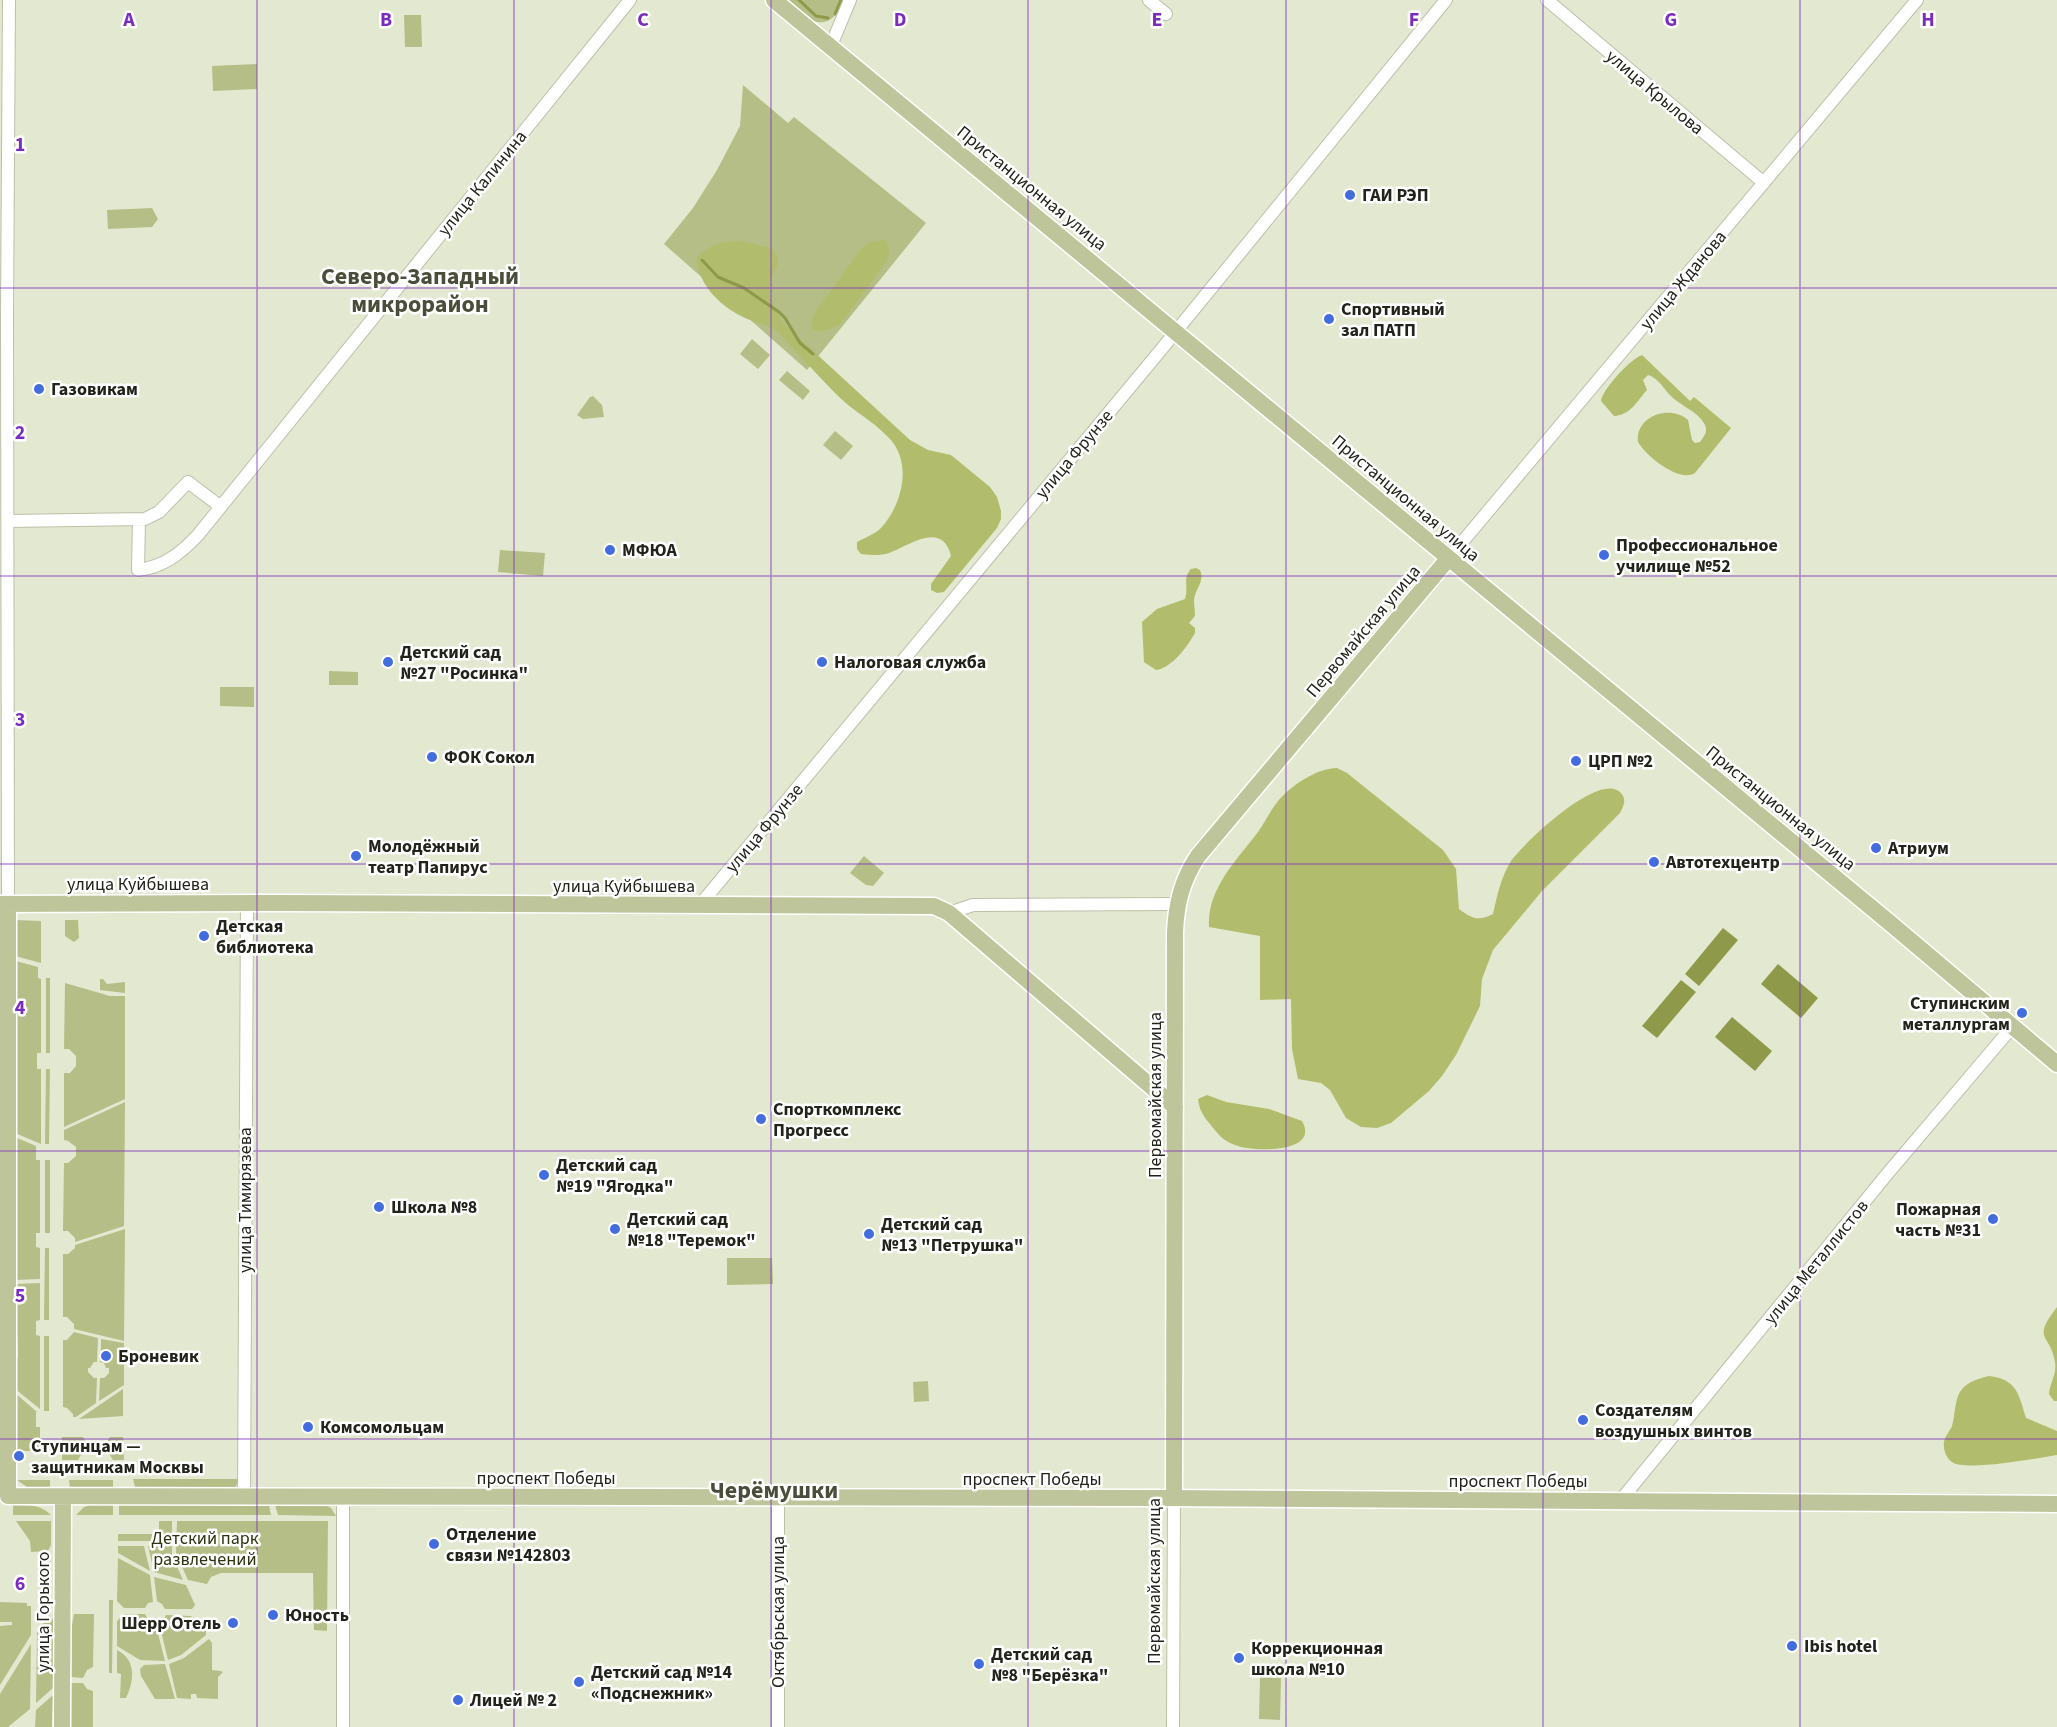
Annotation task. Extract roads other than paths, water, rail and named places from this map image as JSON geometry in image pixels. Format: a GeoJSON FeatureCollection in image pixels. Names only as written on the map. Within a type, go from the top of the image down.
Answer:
{"type":"FeatureCollection","features":[{"type":"Feature","properties":{"kind":"main road","name":"Пристанционная улица"},"geometry":{"type":"LineString","coordinates":[[774,0],[2057,1064]]}},
{"type":"Feature","properties":{"kind":"main road","name":"Первомайская улица"},"geometry":{"type":"LineString","coordinates":[[1174,1498],[1175,933],[1178,904],[1186,876],[1198,856],[1449,559]]}},
{"type":"Feature","properties":{"kind":"main road","name":"улица Куйбышева"},"geometry":{"type":"LineString","coordinates":[[4,904],[247,903],[925,906],[941,908],[1175,1107]]}},
{"type":"Feature","properties":{"kind":"main road"},"geometry":{"type":"LineString","coordinates":[[4,904],[4,1294]]}},
{"type":"Feature","properties":{"kind":"main road","name":"Пристанционная улица"},"geometry":{"type":"LineString","coordinates":[[2013,1026],[2057,1052]]}},
{"type":"Feature","properties":{"kind":"main road","name":"проспект Победы"},"geometry":{"type":"LineString","coordinates":[[4,1294],[8,1496],[63,1497],[128,1491],[244,1497],[1174,1498],[2057,1504]]}},
{"type":"Feature","properties":{"kind":"main road","name":"улица Горького"},"geometry":{"type":"LineString","coordinates":[[62,1727],[63,1497]]}},
{"type":"Feature","properties":{"kind":"street","name":"улица Калинина"},"geometry":{"type":"LineString","coordinates":[[139,520],[138,570],[163,564],[181,552],[198,535],[630,0]]}},
{"type":"Feature","properties":{"kind":"street"},"geometry":{"type":"LineString","coordinates":[[831,48],[850,0]]}},
{"type":"Feature","properties":{"kind":"street"},"geometry":{"type":"LineString","coordinates":[[1149,0],[1166,14]]}},
{"type":"Feature","properties":{"kind":"street","name":"улица Фрунзе"},"geometry":{"type":"LineString","coordinates":[[699,906],[1175,332],[1446,0]]}},
{"type":"Feature","properties":{"kind":"street","name":"улица Крылова"},"geometry":{"type":"LineString","coordinates":[[1547,0],[1764,183]]}},
{"type":"Feature","properties":{"kind":"street","name":"улица Жданова"},"geometry":{"type":"LineString","coordinates":[[1449,559],[1917,0]]}},
{"type":"Feature","properties":{"kind":"street"},"geometry":{"type":"LineString","coordinates":[[4,904],[8,521],[4,316],[6,8]]}},
{"type":"Feature","properties":{"kind":"street"},"geometry":{"type":"LineString","coordinates":[[8,521],[139,520],[159,512],[188,482],[221,507]]}},
{"type":"Feature","properties":{"kind":"street","name":"улица Тимирязева"},"geometry":{"type":"LineString","coordinates":[[244,1497],[247,903]]}},
{"type":"Feature","properties":{"kind":"street"},"geometry":{"type":"LineString","coordinates":[[949,913],[973,905],[1178,904]]}},
{"type":"Feature","properties":{"kind":"street","name":"улица Металлистов"},"geometry":{"type":"LineString","coordinates":[[1620,1501],[1888,1173],[2013,1026]]}},
{"type":"Feature","properties":{"kind":"street"},"geometry":{"type":"LineString","coordinates":[[343,1727],[344,1497]]}},
{"type":"Feature","properties":{"kind":"street","name":"Октябрьская улица"},"geometry":{"type":"LineString","coordinates":[[778,1498],[778,1727]]}},
{"type":"Feature","properties":{"kind":"street","name":"Первомайская улица"},"geometry":{"type":"LineString","coordinates":[[1173,1727],[1174,1498]]}},
{"type":"Feature","properties":{"kind":"waterway"},"geometry":{"type":"LineString","coordinates":[[799,0],[816,16],[828,18]]}},
{"type":"Feature","properties":{"kind":"waterway"},"geometry":{"type":"LineString","coordinates":[[835,14],[841,0]]}},
{"type":"Feature","properties":{"kind":"waterway"},"geometry":{"type":"LineString","coordinates":[[702,260],[718,277],[744,288],[779,312],[800,343],[813,354]]}},
{"type":"Feature","properties":{"kind":"place","name":"ГАИ РЭП"},"geometry":{"type":"Point","coordinates":[1350,195]}},
{"type":"Feature","properties":{"kind":"place","name":"Спортивный зал ПАТП"},"geometry":{"type":"Point","coordinates":[1329,319]}},
{"type":"Feature","properties":{"kind":"place","name":"Газовикам"},"geometry":{"type":"Point","coordinates":[39,389]}},
{"type":"Feature","properties":{"kind":"place","name":"МФЮА"},"geometry":{"type":"Point","coordinates":[610,550]}},
{"type":"Feature","properties":{"kind":"place","name":"Профессиональное училище №52"},"geometry":{"type":"Point","coordinates":[1604,555]}},
{"type":"Feature","properties":{"kind":"place","name":"Детский сад №27 \"Росинка\""},"geometry":{"type":"Point","coordinates":[388,662]}},
{"type":"Feature","properties":{"kind":"place","name":"Налоговая служба"},"geometry":{"type":"Point","coordinates":[822,662]}},
{"type":"Feature","properties":{"kind":"place","name":"ФОК Сокол"},"geometry":{"type":"Point","coordinates":[432,757]}},
{"type":"Feature","properties":{"kind":"place","name":"ЦРП №2"},"geometry":{"type":"Point","coordinates":[1576,761]}},
{"type":"Feature","properties":{"kind":"place","name":"Атриум"},"geometry":{"type":"Point","coordinates":[1876,848]}},
{"type":"Feature","properties":{"kind":"place","name":"Молодёжный театр Папирус"},"geometry":{"type":"Point","coordinates":[356,856]}},
{"type":"Feature","properties":{"kind":"place","name":"Автотехцентр"},"geometry":{"type":"Point","coordinates":[1654,862]}},
{"type":"Feature","properties":{"kind":"place","name":"Детская библиотека"},"geometry":{"type":"Point","coordinates":[204,936]}},
{"type":"Feature","properties":{"kind":"place","name":"Ступинским металлургам"},"geometry":{"type":"Point","coordinates":[2022,1013]}},
{"type":"Feature","properties":{"kind":"place","name":"Спорткомплекс Прогресс"},"geometry":{"type":"Point","coordinates":[761,1119]}},
{"type":"Feature","properties":{"kind":"place","name":"Детский сад №19 \"Ягодка\""},"geometry":{"type":"Point","coordinates":[544,1175]}},
{"type":"Feature","properties":{"kind":"place","name":"Школа №8"},"geometry":{"type":"Point","coordinates":[379,1207]}},
{"type":"Feature","properties":{"kind":"place","name":"Пожарная часть №31"},"geometry":{"type":"Point","coordinates":[1993,1219]}},
{"type":"Feature","properties":{"kind":"place","name":"Детский сад №18 \"Теремок\""},"geometry":{"type":"Point","coordinates":[615,1229]}},
{"type":"Feature","properties":{"kind":"place","name":"Детский сад №13 \"Петрушка\""},"geometry":{"type":"Point","coordinates":[869,1234]}},
{"type":"Feature","properties":{"kind":"place","name":"Броневик"},"geometry":{"type":"Point","coordinates":[106,1356]}},
{"type":"Feature","properties":{"kind":"place","name":"Создателям воздушных винтов"},"geometry":{"type":"Point","coordinates":[1583,1420]}},
{"type":"Feature","properties":{"kind":"place","name":"Комсомольцам"},"geometry":{"type":"Point","coordinates":[308,1427]}},
{"type":"Feature","properties":{"kind":"place","name":"Ступинцам — защитникам Москвы"},"geometry":{"type":"Point","coordinates":[19,1456]}},
{"type":"Feature","properties":{"kind":"place","name":"Отделение связи №142803"},"geometry":{"type":"Point","coordinates":[434,1544]}},
{"type":"Feature","properties":{"kind":"place","name":"Юность"},"geometry":{"type":"Point","coordinates":[273,1615]}},
{"type":"Feature","properties":{"kind":"place","name":"Шерр Отель"},"geometry":{"type":"Point","coordinates":[233,1623]}},
{"type":"Feature","properties":{"kind":"place","name":"Ibis hotel"},"geometry":{"type":"Point","coordinates":[1792,1646]}},
{"type":"Feature","properties":{"kind":"place","name":"Коррекционная школа №10"},"geometry":{"type":"Point","coordinates":[1239,1658]}},
{"type":"Feature","properties":{"kind":"place","name":"Детский сад №8 \"Берёзка\""},"geometry":{"type":"Point","coordinates":[979,1664]}},
{"type":"Feature","properties":{"kind":"place","name":"Детский сад №14 «Подснежник»"},"geometry":{"type":"Point","coordinates":[579,1682]}},
{"type":"Feature","properties":{"kind":"place","name":"Лицей № 2"},"geometry":{"type":"Point","coordinates":[458,1700]}},
{"type":"Feature","properties":{"kind":"district","name":"Северо-Западный микрорайон"},"geometry":{"type":"Point","coordinates":[420,290]}},
{"type":"Feature","properties":{"kind":"district","name":"Черёмушки"},"geometry":{"type":"Point","coordinates":[774,1490]}},
{"type":"Feature","properties":{"kind":"park label","name":"Детский парк развлечений"},"geometry":{"type":"Point","coordinates":[205,1548]}}]}
